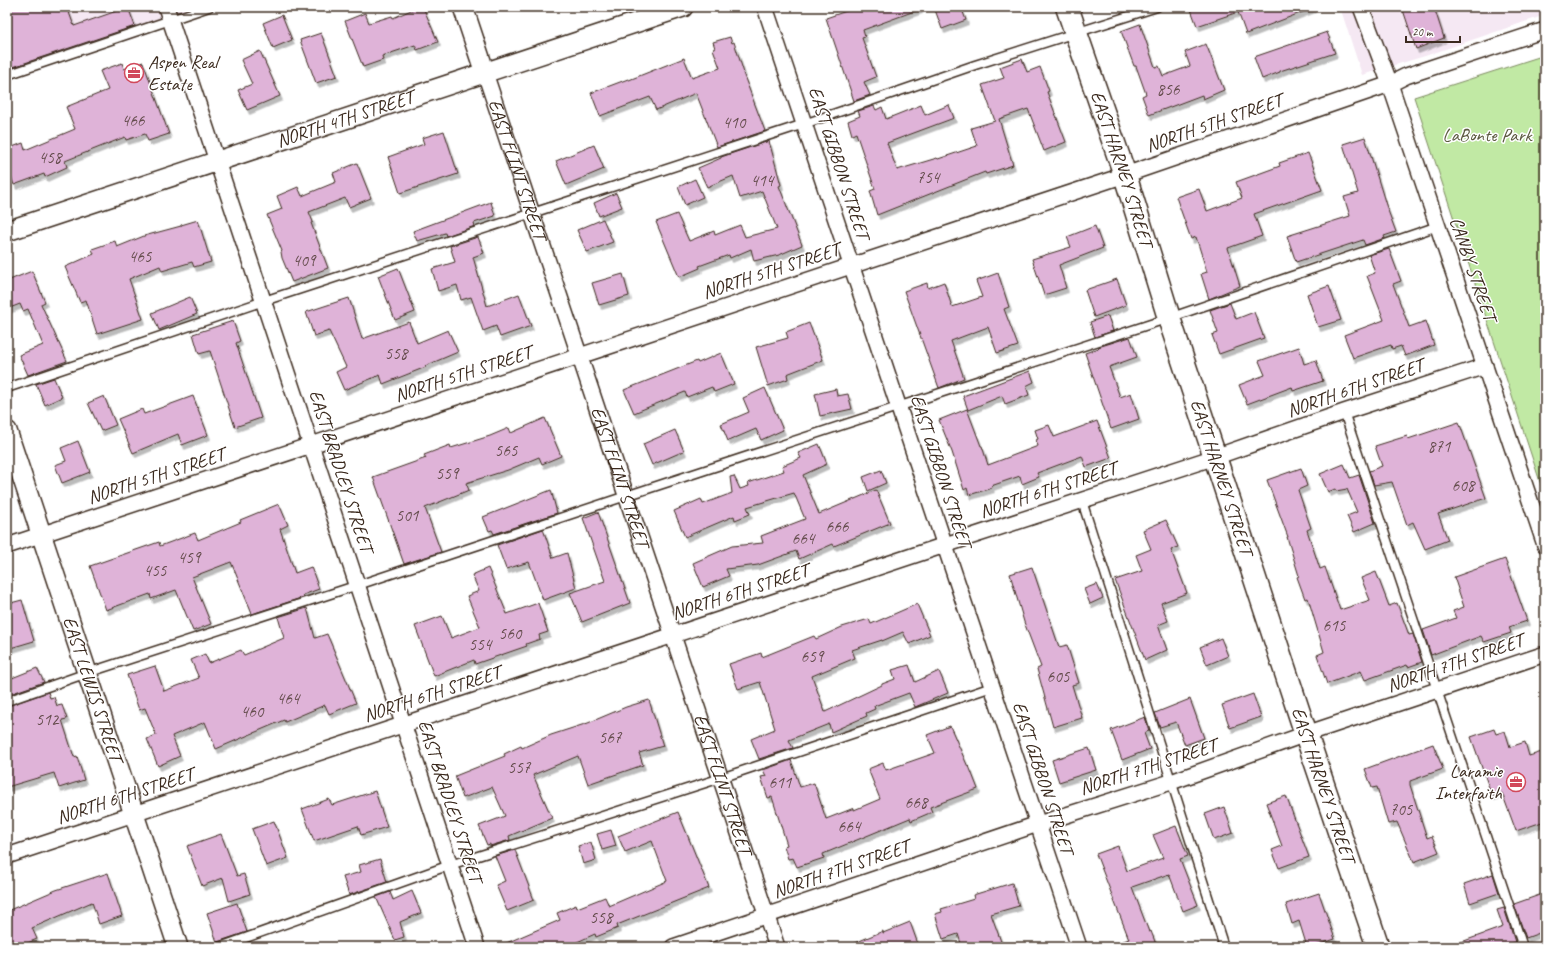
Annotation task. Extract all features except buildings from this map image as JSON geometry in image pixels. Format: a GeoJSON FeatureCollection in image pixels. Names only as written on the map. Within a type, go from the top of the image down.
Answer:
{"type":"FeatureCollection","features":[{"type":"Feature","properties":{"kind":"main road","name":"EAST HARNEY STREET"},"geometry":{"type":"LineString","coordinates":[[1067,7],[1125,175],[1169,318],[1378,947]]}},
{"type":"Feature","properties":{"kind":"street","name":"EAST FLINT STREET"},"geometry":{"type":"LineString","coordinates":[[463,7],[777,947]]}},
{"type":"Feature","properties":{"kind":"street","name":"NORTH 4TH STREET"},"geometry":{"type":"LineString","coordinates":[[7,231],[683,7]]}},
{"type":"Feature","properties":{"kind":"street","name":"EAST GIBBON STREET"},"geometry":{"type":"LineString","coordinates":[[765,7],[1079,947]]}},
{"type":"Feature","properties":{"kind":"street","name":"CANBY STREET"},"geometry":{"type":"LineString","coordinates":[[1361,7],[1390,84],[1545,545]]}},
{"type":"Feature","properties":{"kind":"street","name":"EAST BRADLEY STREET"},"geometry":{"type":"LineString","coordinates":[[168,13],[477,947]]}},
{"type":"Feature","properties":{"kind":"street","name":"NORTH 5TH STREET"},"geometry":{"type":"LineString","coordinates":[[7,546],[1125,175],[1390,84],[1406,76],[1545,30]]}},
{"type":"Feature","properties":{"kind":"street","name":"NORTH 6TH STREET"},"geometry":{"type":"LineString","coordinates":[[7,856],[1215,457],[1344,412],[1485,366]]}},
{"type":"Feature","properties":{"kind":"street","name":"EAST LEWIS STREET"},"geometry":{"type":"LineString","coordinates":[[7,431],[178,947]]}},
{"type":"Feature","properties":{"kind":"street","name":"NORTH 7TH STREET"},"geometry":{"type":"LineString","coordinates":[[673,947],[1038,824],[1170,782],[1306,734],[1545,654]]}},
{"type":"Feature","properties":{"kind":"lane"},"geometry":{"type":"LineString","coordinates":[[7,75],[168,13],[209,7]]}},
{"type":"Feature","properties":{"kind":"lane"},"geometry":{"type":"LineString","coordinates":[[7,388],[264,301],[804,124],[975,65],[1157,7]]}},
{"type":"Feature","properties":{"kind":"lane"},"geometry":{"type":"LineString","coordinates":[[7,701],[87,673],[1169,318],[1438,226]]}},
{"type":"Feature","properties":{"kind":"lane"},"geometry":{"type":"LineString","coordinates":[[1344,412],[1523,947]]}},
{"type":"Feature","properties":{"kind":"lane"},"geometry":{"type":"LineString","coordinates":[[1082,501],[1170,782],[1224,947]]}},
{"type":"Feature","properties":{"kind":"lane"},"geometry":{"type":"LineString","coordinates":[[220,947],[450,865],[720,778],[992,687]]}},
{"type":"Feature","properties":{"kind":"shaded area"},"geometry":{"type":"Polygon","coordinates":[[[7,7],[184,7],[186,15],[7,75],[7,7]]]}},
{"type":"Feature","properties":{"kind":"shaded area"},"geometry":{"type":"Polygon","coordinates":[[[1340,7],[1545,7],[1545,15],[1425,56],[1362,75],[1340,7]]]}},
{"type":"Feature","properties":{"kind":"green space","name":"LaBonte Park"},"geometry":{"type":"Polygon","coordinates":[[[1545,55],[1545,497],[1414,97],[1545,55]]]}},
{"type":"Feature","properties":{"kind":"place","name":"Aspen Real Estate"},"geometry":{"type":"Point","coordinates":[134,73]}},
{"type":"Feature","properties":{"kind":"place","name":"Laramie Interfaith"},"geometry":{"type":"Point","coordinates":[1516,782]}}]}
